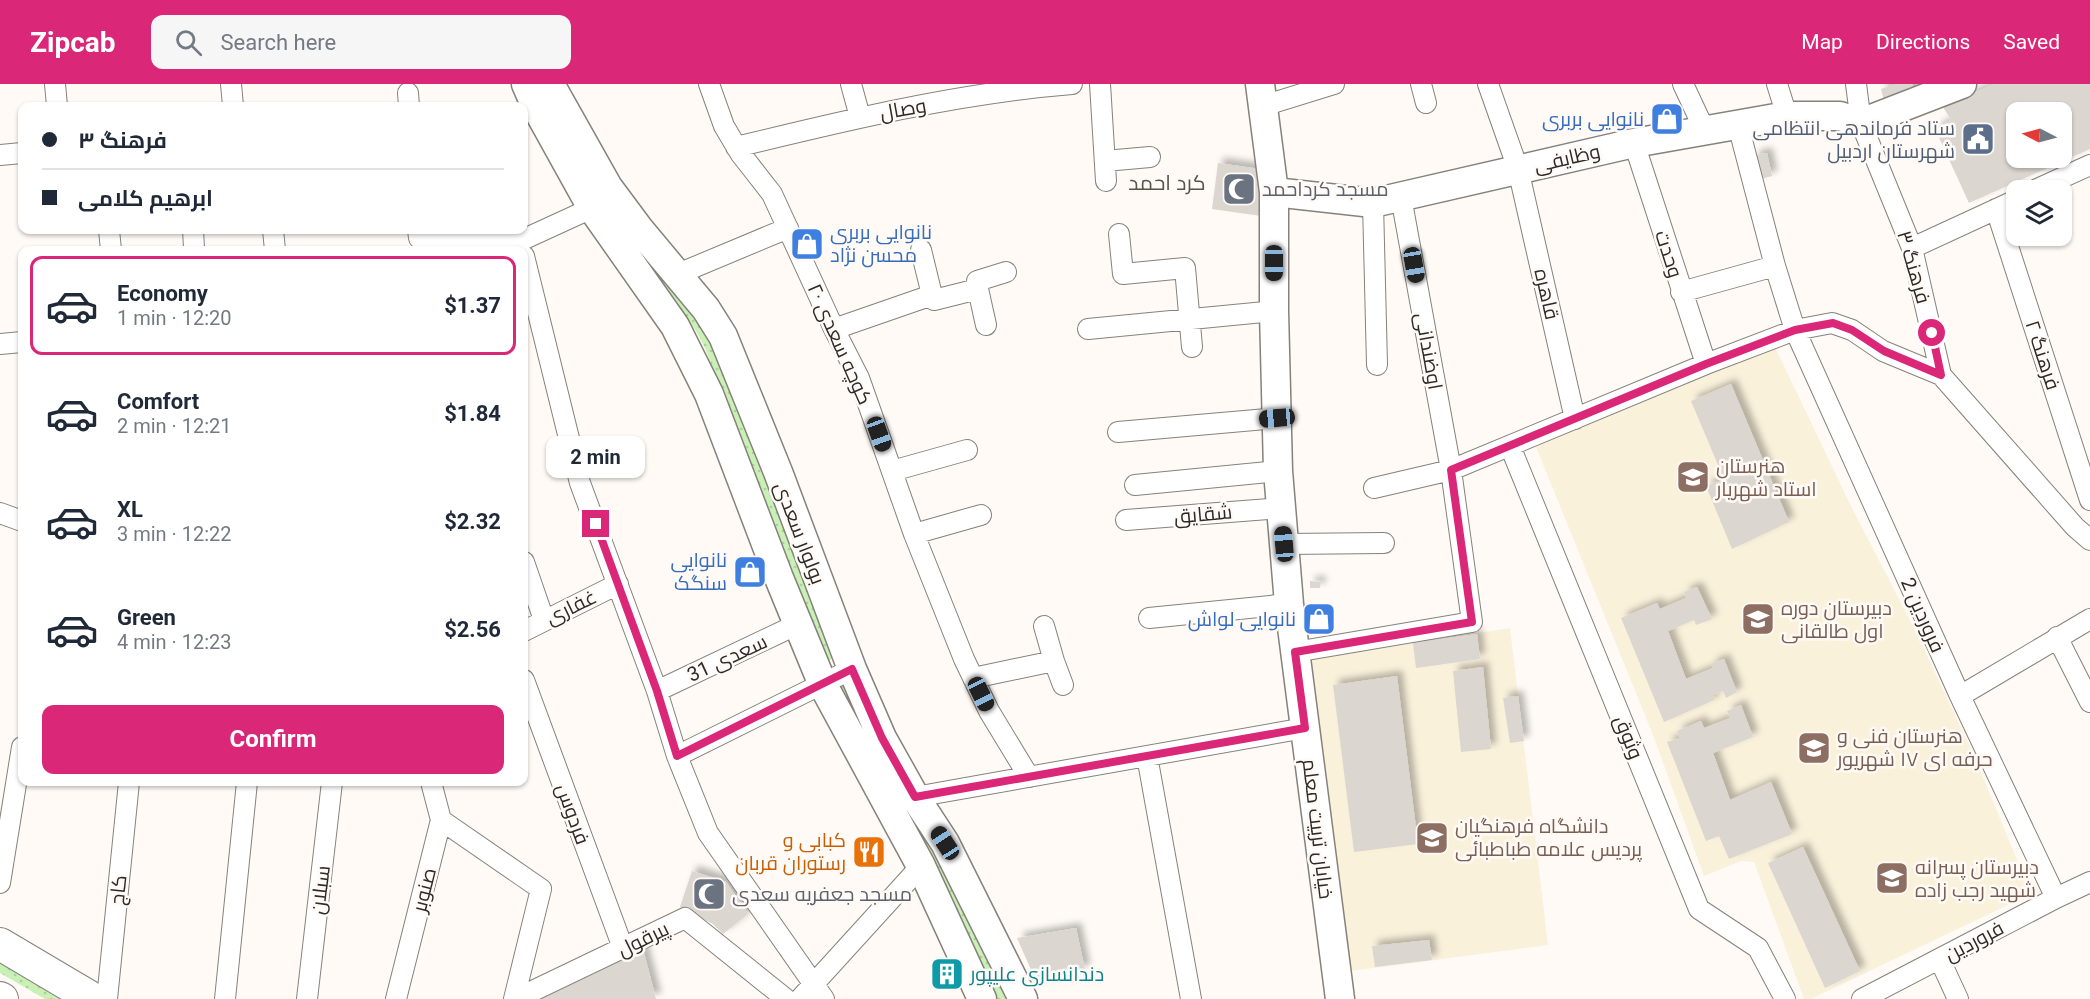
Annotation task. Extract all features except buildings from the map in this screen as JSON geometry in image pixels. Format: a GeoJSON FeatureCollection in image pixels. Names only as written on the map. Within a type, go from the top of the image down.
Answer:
{"type":"FeatureCollection","features":[{"type":"Feature","properties":{"kind":"main road"},"geometry":{"type":"LineString","coordinates":[[1861,123],[1962,84]]}},
{"type":"Feature","properties":{"kind":"main road","name":"خیابان تربیت معلم"},"geometry":{"type":"LineString","coordinates":[[1261,95],[1274,192],[1278,471],[1289,604],[1340,999]]}},
{"type":"Feature","properties":{"kind":"main road","name":"بولوار سعدی"},"geometry":{"type":"LineString","coordinates":[[539,97],[591,208],[675,326],[709,394],[822,685],[921,866],[982,999]]}},
{"type":"Feature","properties":{"kind":"main road","name":"بولوار سعدی"},"geometry":{"type":"LineString","coordinates":[[539,97],[640,230],[706,309],[723,336],[782,482],[852,669],[882,738],[915,797],[945,843],[1023,999]]}},
{"type":"Feature","properties":{"kind":"main road","name":"وظایفی"},"geometry":{"type":"LineString","coordinates":[[1274,192],[1373,202],[1634,143],[1787,116],[1840,117],[1861,123]]}},
{"type":"Feature","properties":{"kind":"main road"},"geometry":{"type":"LineString","coordinates":[[0,944],[93,999]]}},
{"type":"Feature","properties":{"kind":"street"},"geometry":{"type":"LineString","coordinates":[[55,84],[57,102]]}},
{"type":"Feature","properties":{"kind":"street"},"geometry":{"type":"LineString","coordinates":[[231,84],[233,102]]}},
{"type":"Feature","properties":{"kind":"street","name":"کوچه سعدی ۲۰"},"geometry":{"type":"LineString","coordinates":[[710,84],[724,126],[736,147],[772,194],[859,378],[914,534],[964,659],[989,711],[1029,777]]}},
{"type":"Feature","properties":{"kind":"street"},"geometry":{"type":"LineString","coordinates":[[851,84],[860,117]]}},
{"type":"Feature","properties":{"kind":"street","name":"وصال"},"geometry":{"type":"LineString","coordinates":[[736,147],[860,117],[1025,86],[1072,84]]}},
{"type":"Feature","properties":{"kind":"street"},"geometry":{"type":"LineString","coordinates":[[1101,84],[1106,181]]}},
{"type":"Feature","properties":{"kind":"street"},"geometry":{"type":"LineString","coordinates":[[1261,95],[1334,84]]}},
{"type":"Feature","properties":{"kind":"street","name":"قاهره"},"geometry":{"type":"LineString","coordinates":[[1488,84],[1518,169],[1575,418]]}},
{"type":"Feature","properties":{"kind":"street"},"geometry":{"type":"LineString","coordinates":[[1683,84],[1705,131]]}},
{"type":"Feature","properties":{"kind":"street"},"geometry":{"type":"LineString","coordinates":[[1778,84],[1787,116]]}},
{"type":"Feature","properties":{"kind":"street","name":"فرهنگ ۳"},"geometry":{"type":"LineString","coordinates":[[1856,84],[1861,123],[1912,248],[1941,375],[2074,527],[2090,540]]}},
{"type":"Feature","properties":{"kind":"street","name":"فروردین 2"},"geometry":{"type":"LineString","coordinates":[[1738,125],[1775,266],[1795,330],[1960,696],[2056,897]]}},
{"type":"Feature","properties":{"kind":"street","name":"وحدت"},"geometry":{"type":"LineString","coordinates":[[1634,143],[1706,364]]}},
{"type":"Feature","properties":{"kind":"street"},"geometry":{"type":"LineString","coordinates":[[0,155],[18,153]]}},
{"type":"Feature","properties":{"kind":"street"},"geometry":{"type":"LineString","coordinates":[[1105,161],[1150,158]]}},
{"type":"Feature","properties":{"kind":"street"},"geometry":{"type":"LineString","coordinates":[[2057,180],[2090,165]]}},
{"type":"Feature","properties":{"kind":"street","name":"اوضندانی"},"geometry":{"type":"LineString","coordinates":[[1295,652],[1472,622],[1451,470],[1401,197]]}},
{"type":"Feature","properties":{"kind":"street"},"geometry":{"type":"LineString","coordinates":[[1373,202],[1377,365]]}},
{"type":"Feature","properties":{"kind":"street"},"geometry":{"type":"LineString","coordinates":[[1912,248],[2006,204]]}},
{"type":"Feature","properties":{"kind":"street"},"geometry":{"type":"LineString","coordinates":[[527,246],[591,208]]}},
{"type":"Feature","properties":{"kind":"street","name":"فرهنگ ۲"},"geometry":{"type":"LineString","coordinates":[[1996,209],[2090,501]]}},
{"type":"Feature","properties":{"kind":"street"},"geometry":{"type":"LineString","coordinates":[[678,274],[788,228]]}},
{"type":"Feature","properties":{"kind":"street"},"geometry":{"type":"LineString","coordinates":[[418,234],[419,238],[494,246]]}},
{"type":"Feature","properties":{"kind":"street"},"geometry":{"type":"LineString","coordinates":[[1119,234],[1123,274],[1185,268],[1192,347]]}},
{"type":"Feature","properties":{"kind":"street"},"geometry":{"type":"LineString","coordinates":[[921,250],[934,300],[978,290]]}},
{"type":"Feature","properties":{"kind":"street"},"geometry":{"type":"LineString","coordinates":[[1682,292],[1775,266]]}},
{"type":"Feature","properties":{"kind":"street"},"geometry":{"type":"LineString","coordinates":[[986,325],[977,281],[1006,272]]}},
{"type":"Feature","properties":{"kind":"street"},"geometry":{"type":"LineString","coordinates":[[528,273],[580,483],[657,691],[677,756],[708,833],[819,992]]}},
{"type":"Feature","properties":{"kind":"street"},"geometry":{"type":"LineString","coordinates":[[834,329],[932,295]]}},
{"type":"Feature","properties":{"kind":"street"},"geometry":{"type":"LineString","coordinates":[[1088,329],[1274,311]]}},
{"type":"Feature","properties":{"kind":"street"},"geometry":{"type":"LineString","coordinates":[[1374,488],[1451,470],[1706,364],[1795,330],[1833,323],[1852,330],[1884,351],[1941,375]]}},
{"type":"Feature","properties":{"kind":"street"},"geometry":{"type":"LineString","coordinates":[[0,344],[18,342]]}},
{"type":"Feature","properties":{"kind":"street"},"geometry":{"type":"LineString","coordinates":[[1118,432],[1277,418]]}},
{"type":"Feature","properties":{"kind":"street","name":"وثوق"},"geometry":{"type":"LineString","coordinates":[[1510,446],[1699,909],[1758,948],[1785,999]]}},
{"type":"Feature","properties":{"kind":"street"},"geometry":{"type":"LineString","coordinates":[[892,471],[967,450]]}},
{"type":"Feature","properties":{"kind":"street"},"geometry":{"type":"LineString","coordinates":[[1135,485],[1278,471]]}},
{"type":"Feature","properties":{"kind":"street","name":"شقایق"},"geometry":{"type":"LineString","coordinates":[[1126,520],[1281,508]]}},
{"type":"Feature","properties":{"kind":"street"},"geometry":{"type":"LineString","coordinates":[[0,513],[18,520]]}},
{"type":"Feature","properties":{"kind":"street"},"geometry":{"type":"LineString","coordinates":[[914,534],[981,515]]}},
{"type":"Feature","properties":{"kind":"street"},"geometry":{"type":"LineString","coordinates":[[1284,544],[1384,543]]}},
{"type":"Feature","properties":{"kind":"street"},"geometry":{"type":"LineString","coordinates":[[528,574],[544,620]]}},
{"type":"Feature","properties":{"kind":"street","name":"غفاری"},"geometry":{"type":"LineString","coordinates":[[528,629],[618,584]]}},
{"type":"Feature","properties":{"kind":"street"},"geometry":{"type":"LineString","coordinates":[[1149,618],[1289,604]]}},
{"type":"Feature","properties":{"kind":"street"},"geometry":{"type":"LineString","coordinates":[[1960,696],[2090,619]]}},
{"type":"Feature","properties":{"kind":"street","name":"سعدی 31"},"geometry":{"type":"LineString","coordinates":[[657,691],[798,624]]}},
{"type":"Feature","properties":{"kind":"street"},"geometry":{"type":"LineString","coordinates":[[1044,626],[1063,686]]}},
{"type":"Feature","properties":{"kind":"street"},"geometry":{"type":"LineString","coordinates":[[2057,637],[2090,702]]}},
{"type":"Feature","properties":{"kind":"street"},"geometry":{"type":"LineString","coordinates":[[973,678],[1054,661]]}},
{"type":"Feature","properties":{"kind":"street"},"geometry":{"type":"LineString","coordinates":[[677,756],[852,669]]}},
{"type":"Feature","properties":{"kind":"street","name":"فردوس"},"geometry":{"type":"LineString","coordinates":[[528,691],[623,948]]}},
{"type":"Feature","properties":{"kind":"street"},"geometry":{"type":"LineString","coordinates":[[915,797],[1305,728]]}},
{"type":"Feature","properties":{"kind":"street"},"geometry":{"type":"LineString","coordinates":[[1147,756],[1191,999]]}},
{"type":"Feature","properties":{"kind":"street"},"geometry":{"type":"LineString","coordinates":[[0,884],[18,772]]}},
{"type":"Feature","properties":{"kind":"street","name":"کاج"},"geometry":{"type":"LineString","coordinates":[[107,999],[129,786]]}},
{"type":"Feature","properties":{"kind":"street"},"geometry":{"type":"LineString","coordinates":[[225,999],[247,786]]}},
{"type":"Feature","properties":{"kind":"street","name":"سبلان"},"geometry":{"type":"LineString","coordinates":[[307,999],[332,786]]}},
{"type":"Feature","properties":{"kind":"street","name":"صنوبر"},"geometry":{"type":"LineString","coordinates":[[396,999],[441,820],[432,786]]}},
{"type":"Feature","properties":{"kind":"street"},"geometry":{"type":"LineString","coordinates":[[441,820],[541,889],[515,999]]}},
{"type":"Feature","properties":{"kind":"street"},"geometry":{"type":"LineString","coordinates":[[800,999],[819,992],[921,866]]}},
{"type":"Feature","properties":{"kind":"street","name":"فروردین"},"geometry":{"type":"LineString","coordinates":[[1862,999],[2056,897],[2089,887]]}},
{"type":"Feature","properties":{"kind":"street","name":"پیرقول"},"geometry":{"type":"LineString","coordinates":[[515,999],[686,918],[786,999]]}},
{"type":"Feature","properties":{"kind":"street"},"geometry":{"type":"LineString","coordinates":[[1940,960],[1958,999]]}},
{"type":"Feature","properties":{"kind":"shaded area"},"geometry":{"type":"Polygon","coordinates":[[[1774,345],[1851,506],[1915,630],[1976,760],[2031,894],[1811,999],[1804,999],[1754,862],[1741,861],[1704,876],[1653,735],[1536,447],[1774,345]]]}},
{"type":"Feature","properties":{"kind":"shaded area","name":"دانشگاه فرهنگیان پردیس علامه طباطبائی"},"geometry":{"type":"Polygon","coordinates":[[[1510,628],[1548,945],[1350,971],[1306,660],[1510,628]]]}},
{"type":"Feature","properties":{"kind":"green space"},"geometry":{"type":"Polygon","coordinates":[[[554,113],[716,344],[833,658],[830,660],[824,659],[820,650],[705,348],[696,331],[634,251],[554,113]]]}},
{"type":"Feature","properties":{"kind":"green space"},"geometry":{"type":"Polygon","coordinates":[[[843,681],[914,811],[1008,999],[996,999],[837,685],[843,681]]]}},
{"type":"Feature","properties":{"kind":"green space"},"geometry":{"type":"Polygon","coordinates":[[[0,958],[71,999],[45,999],[0,973],[0,958]]]}},
{"type":"Feature","properties":{"kind":"place","name":"نانوایی بربری"},"geometry":{"type":"Point","coordinates":[1667,119]}},
{"type":"Feature","properties":{"kind":"place","name":"ستاد فرماندهی انتظامی شهرستان اردبیل"},"geometry":{"type":"Point","coordinates":[1978,139]}},
{"type":"Feature","properties":{"kind":"place","name":"مسجد کرداحمد"},"geometry":{"type":"Point","coordinates":[1239,189]}},
{"type":"Feature","properties":{"kind":"place","name":"نانوایی بربری محسن نژاد"},"geometry":{"type":"Point","coordinates":[807,244]}},
{"type":"Feature","properties":{"kind":"place","name":"هنرستان استاد شهریار"},"geometry":{"type":"Point","coordinates":[1693,477]}},
{"type":"Feature","properties":{"kind":"place","name":"نانوایی سنگک"},"geometry":{"type":"Point","coordinates":[750,572]}},
{"type":"Feature","properties":{"kind":"place","name":"نانوایی لواش"},"geometry":{"type":"Point","coordinates":[1319,619]}},
{"type":"Feature","properties":{"kind":"place","name":"دبیرستان دوره اول طالقانی"},"geometry":{"type":"Point","coordinates":[1758,619]}},
{"type":"Feature","properties":{"kind":"place","name":"هنرستان فنی و حرفه ای ۱۷ شهریور"},"geometry":{"type":"Point","coordinates":[1814,748]}},
{"type":"Feature","properties":{"kind":"place","name":"دانشگاه فرهنگیان پردیس علامه طباطبائی"},"geometry":{"type":"Point","coordinates":[1432,838]}},
{"type":"Feature","properties":{"kind":"place","name":"کبابی و رستوران قربان"},"geometry":{"type":"Point","coordinates":[869,852]}},
{"type":"Feature","properties":{"kind":"place","name":"دبیرستان پسرانه شهید رجب زاده"},"geometry":{"type":"Point","coordinates":[1892,878]}},
{"type":"Feature","properties":{"kind":"place","name":"مسجد جعفریه سعدی"},"geometry":{"type":"Point","coordinates":[709,894]}},
{"type":"Feature","properties":{"kind":"place","name":"دندانسازی علیپور"},"geometry":{"type":"Point","coordinates":[947,974]}},
{"type":"Feature","properties":{"kind":"district","name":"کرد احمد"},"geometry":{"type":"Point","coordinates":[1167,183]}},
{"type":"Feature","properties":{"kind":"route"},"geometry":{"type":"LineString","coordinates":[[596,524],[657,691],[677,756],[852,669],[882,738],[915,797],[1305,728],[1295,652],[1472,622],[1451,470],[1706,364],[1795,330],[1833,323],[1852,330],[1884,351],[1941,375],[1932,333]]}}]}
